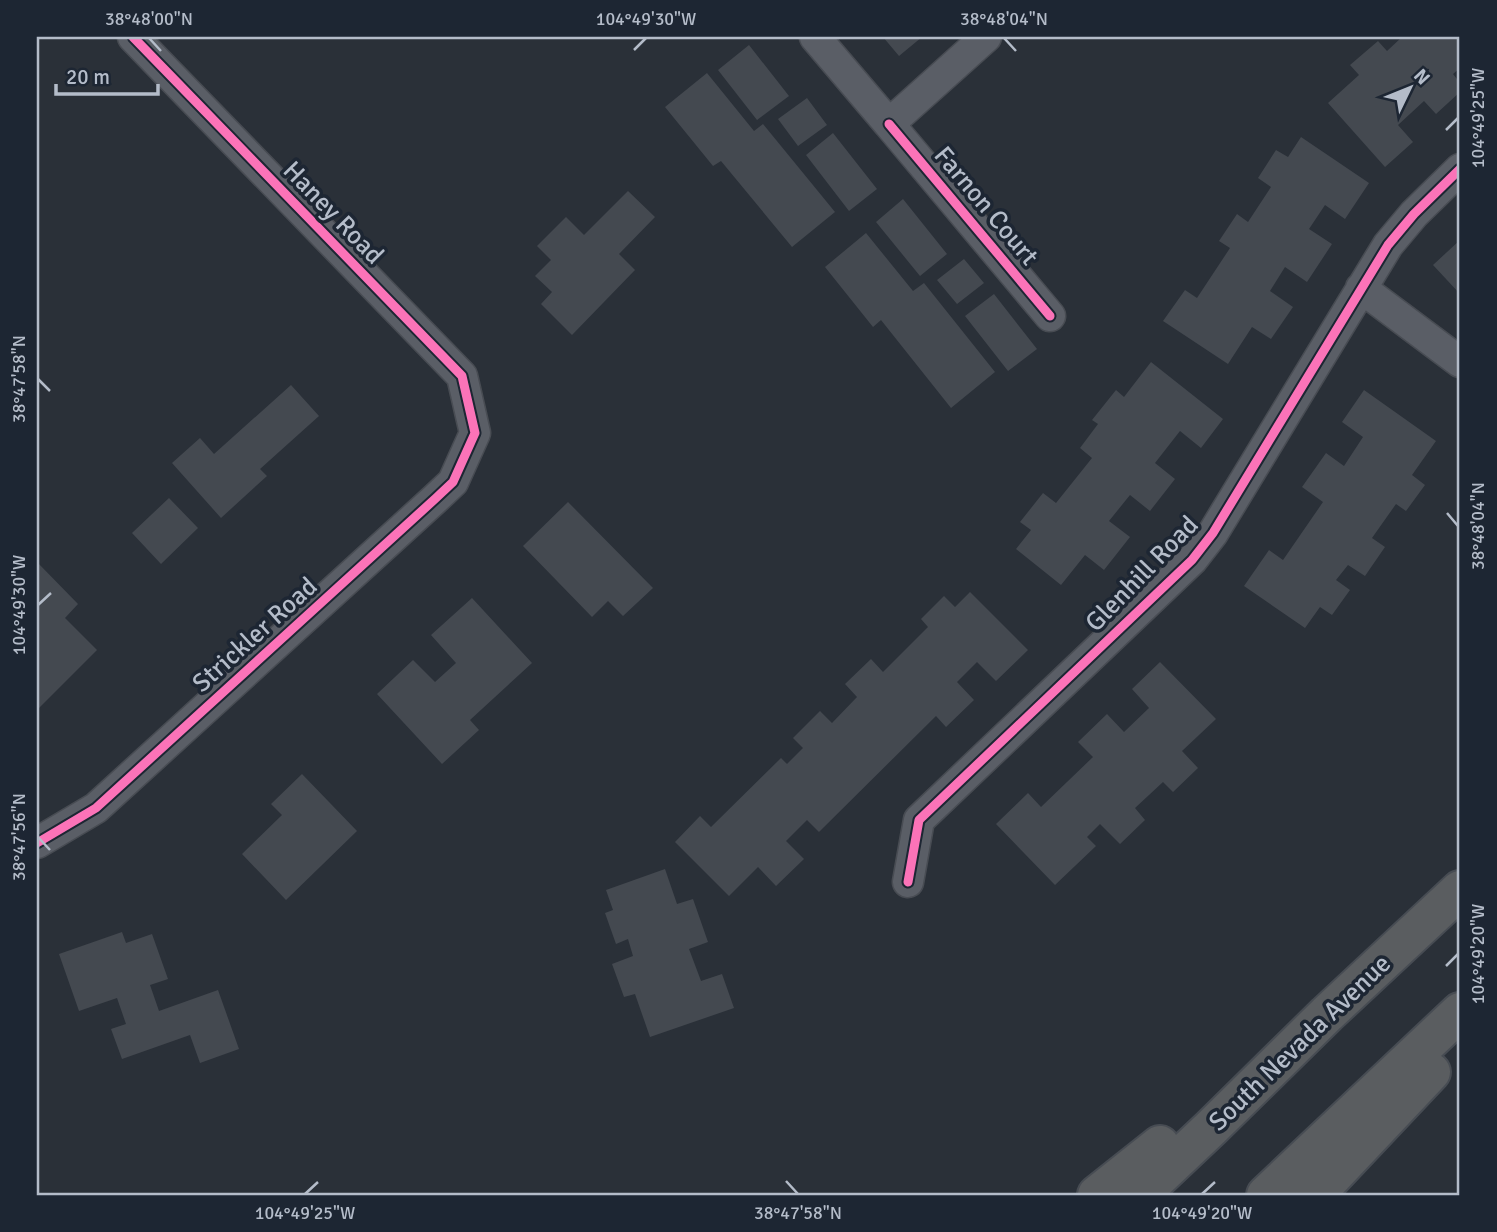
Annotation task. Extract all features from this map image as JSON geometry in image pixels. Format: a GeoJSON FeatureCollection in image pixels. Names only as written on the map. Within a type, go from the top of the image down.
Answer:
{"type":"FeatureCollection","features":[{"type":"Feature","properties":{"kind":"highway","name":"South Nevada Avenue"},"geometry":{"type":"LineString","coordinates":[[1140,1195],[1460,890]]}},
{"type":"Feature","properties":{"kind":"highway"},"geometry":{"type":"LineString","coordinates":[[1266,1195],[1460,1012]]}},
{"type":"Feature","properties":{"kind":"highway"},"geometry":{"type":"LineString","coordinates":[[1097,1195],[1327,1014]]}},
{"type":"Feature","properties":{"kind":"highway"},"geometry":{"type":"LineString","coordinates":[[1315,1195],[1460,1041]]}},
{"type":"Feature","properties":{"kind":"street","name":"Haney Road"},"geometry":{"type":"LineString","coordinates":[[133,37],[462,376],[475,433]]}},
{"type":"Feature","properties":{"kind":"street","name":"Farnon Court"},"geometry":{"type":"LineString","coordinates":[[815,37],[1051,316]]}},
{"type":"Feature","properties":{"kind":"street"},"geometry":{"type":"LineString","coordinates":[[888,124],[986,37]]}},
{"type":"Feature","properties":{"kind":"street","name":"Glenhill Road"},"geometry":{"type":"LineString","coordinates":[[908,882],[919,820],[1192,560],[1213,533],[1388,245],[1413,214],[1460,169]]}},
{"type":"Feature","properties":{"kind":"street"},"geometry":{"type":"LineString","coordinates":[[1361,288],[1460,362]]}},
{"type":"Feature","properties":{"kind":"street","name":"Strickler Road"},"geometry":{"type":"LineString","coordinates":[[37,843],[96,808],[436,498],[453,482],[475,433]]}},
{"type":"Feature","properties":{"kind":"building"},"geometry":{"type":"Polygon","coordinates":[[[883,37],[922,37],[899,56],[883,37]]]}},
{"type":"Feature","properties":{"kind":"building"},"geometry":{"type":"Polygon","coordinates":[[[1402,37],[1460,37],[1460,68],[1453,74],[1460,83],[1460,92],[1436,114],[1424,101],[1398,125],[1413,142],[1385,167],[1328,103],[1359,75],[1350,65],[1378,41],[1387,51],[1402,37]]]}},
{"type":"Feature","properties":{"kind":"building"},"geometry":{"type":"Polygon","coordinates":[[[749,45],[789,96],[757,120],[718,70],[749,45]]]}},
{"type":"Feature","properties":{"kind":"building"},"geometry":{"type":"Polygon","coordinates":[[[707,73],[754,131],[763,124],[835,212],[792,247],[721,161],[713,166],[665,107],[707,73]]]}},
{"type":"Feature","properties":{"kind":"building"},"geometry":{"type":"Polygon","coordinates":[[[807,98],[827,125],[798,146],[778,119],[807,98]]]}},
{"type":"Feature","properties":{"kind":"building"},"geometry":{"type":"Polygon","coordinates":[[[833,133],[877,189],[849,211],[806,155],[833,133]]]}},
{"type":"Feature","properties":{"kind":"building"},"geometry":{"type":"Polygon","coordinates":[[[1301,137],[1369,183],[1345,219],[1325,205],[1309,229],[1332,244],[1307,282],[1285,267],[1270,291],[1293,307],[1271,339],[1252,327],[1228,364],[1163,321],[1185,290],[1197,298],[1230,248],[1219,241],[1237,214],[1248,222],[1271,187],[1258,178],[1276,150],[1288,157],[1301,137]]]}},
{"type":"Feature","properties":{"kind":"building"},"geometry":{"type":"Polygon","coordinates":[[[628,191],[655,217],[619,254],[635,270],[572,335],[541,304],[552,292],[535,276],[551,260],[537,246],[566,217],[584,235],[628,191]]]}},
{"type":"Feature","properties":{"kind":"building"},"geometry":{"type":"Polygon","coordinates":[[[903,199],[947,254],[920,276],[876,222],[903,199]]]}},
{"type":"Feature","properties":{"kind":"building"},"geometry":{"type":"Polygon","coordinates":[[[866,233],[913,291],[924,283],[995,372],[951,408],[881,320],[873,327],[825,267],[866,233]]]}},
{"type":"Feature","properties":{"kind":"building"},"geometry":{"type":"Polygon","coordinates":[[[1460,240],[1460,294],[1433,265],[1460,240]]]}},
{"type":"Feature","properties":{"kind":"building"},"geometry":{"type":"Polygon","coordinates":[[[964,259],[984,283],[957,304],[937,280],[964,259]]]}},
{"type":"Feature","properties":{"kind":"building"},"geometry":{"type":"Polygon","coordinates":[[[994,294],[1037,349],[1008,371],[965,316],[994,294]]]}},
{"type":"Feature","properties":{"kind":"building"},"geometry":{"type":"Polygon","coordinates":[[[1151,362],[1223,419],[1201,448],[1180,431],[1155,463],[1175,479],[1150,511],[1130,495],[1109,521],[1130,537],[1104,570],[1085,555],[1061,585],[1016,549],[1031,530],[1020,522],[1043,493],[1056,503],[1092,458],[1080,448],[1098,424],[1092,420],[1116,390],[1124,397],[1151,362]]]}},
{"type":"Feature","properties":{"kind":"building"},"geometry":{"type":"Polygon","coordinates":[[[291,385],[319,416],[260,469],[267,476],[221,518],[172,463],[200,438],[214,454],[291,385]]]}},
{"type":"Feature","properties":{"kind":"building"},"geometry":{"type":"Polygon","coordinates":[[[1364,390],[1436,441],[1412,475],[1425,485],[1406,511],[1396,504],[1372,538],[1385,547],[1365,576],[1348,565],[1336,580],[1350,590],[1332,615],[1320,607],[1305,628],[1244,586],[1269,550],[1283,560],[1323,502],[1302,487],[1326,453],[1344,466],[1363,437],[1342,422],[1364,390]]]}},
{"type":"Feature","properties":{"kind":"building"},"geometry":{"type":"Polygon","coordinates":[[[169,498],[198,528],[161,564],[132,533],[169,498]]]}},
{"type":"Feature","properties":{"kind":"building"},"geometry":{"type":"Polygon","coordinates":[[[568,502],[653,588],[623,616],[608,601],[592,617],[523,546],[568,502]]]}},
{"type":"Feature","properties":{"kind":"building"},"geometry":{"type":"Polygon","coordinates":[[[37,562],[78,604],[65,618],[97,650],[37,710],[37,562]]]}},
{"type":"Feature","properties":{"kind":"building"},"geometry":{"type":"Polygon","coordinates":[[[970,592],[1028,650],[996,681],[977,662],[957,682],[974,700],[946,727],[936,716],[819,832],[807,820],[786,841],[804,859],[776,886],[758,867],[729,896],[675,842],[700,816],[711,827],[781,758],[787,764],[803,748],[793,738],[820,711],[832,723],[857,697],[845,684],[871,659],[883,672],[928,627],[921,619],[944,596],[955,607],[970,592]]]}},
{"type":"Feature","properties":{"kind":"building"},"geometry":{"type":"Polygon","coordinates":[[[472,598],[532,663],[470,720],[479,730],[442,764],[377,694],[413,660],[435,682],[456,663],[431,635],[472,598]]]}},
{"type":"Feature","properties":{"kind":"building"},"geometry":{"type":"Polygon","coordinates":[[[1160,662],[1216,719],[1182,751],[1198,768],[1173,792],[1163,782],[1135,808],[1145,820],[1120,844],[1100,824],[1087,837],[1096,846],[1055,885],[996,824],[1028,793],[1041,807],[1093,757],[1078,742],[1107,714],[1124,732],[1149,708],[1132,689],[1160,662]]]}},
{"type":"Feature","properties":{"kind":"building"},"geometry":{"type":"Polygon","coordinates":[[[302,774],[357,831],[286,900],[242,854],[282,815],[271,804],[302,774]]]}},
{"type":"Feature","properties":{"kind":"building"},"geometry":{"type":"Polygon","coordinates":[[[665,869],[677,904],[693,899],[708,942],[689,949],[701,981],[722,974],[734,1008],[650,1037],[635,994],[624,997],[612,964],[633,956],[628,939],[616,944],[605,913],[613,910],[606,890],[665,869]]]}},
{"type":"Feature","properties":{"kind":"building"},"geometry":{"type":"Polygon","coordinates":[[[122,932],[126,943],[152,934],[168,979],[150,985],[159,1011],[218,990],[239,1049],[200,1063],[190,1035],[122,1059],[111,1029],[126,1024],[117,998],[79,1011],[59,954],[122,932]]]}},
{"type":"Feature","properties":{"kind":"cycle path"},"geometry":{"type":"LineString","coordinates":[[37,843],[96,808],[436,498],[453,482],[475,433],[462,376],[133,37]]}},
{"type":"Feature","properties":{"kind":"cycle path"},"geometry":{"type":"LineString","coordinates":[[889,124],[1050,316]]}},
{"type":"Feature","properties":{"kind":"cycle path"},"geometry":{"type":"LineString","coordinates":[[908,882],[919,820],[1192,560],[1213,533],[1388,245],[1414,214],[1460,169]]}}]}
